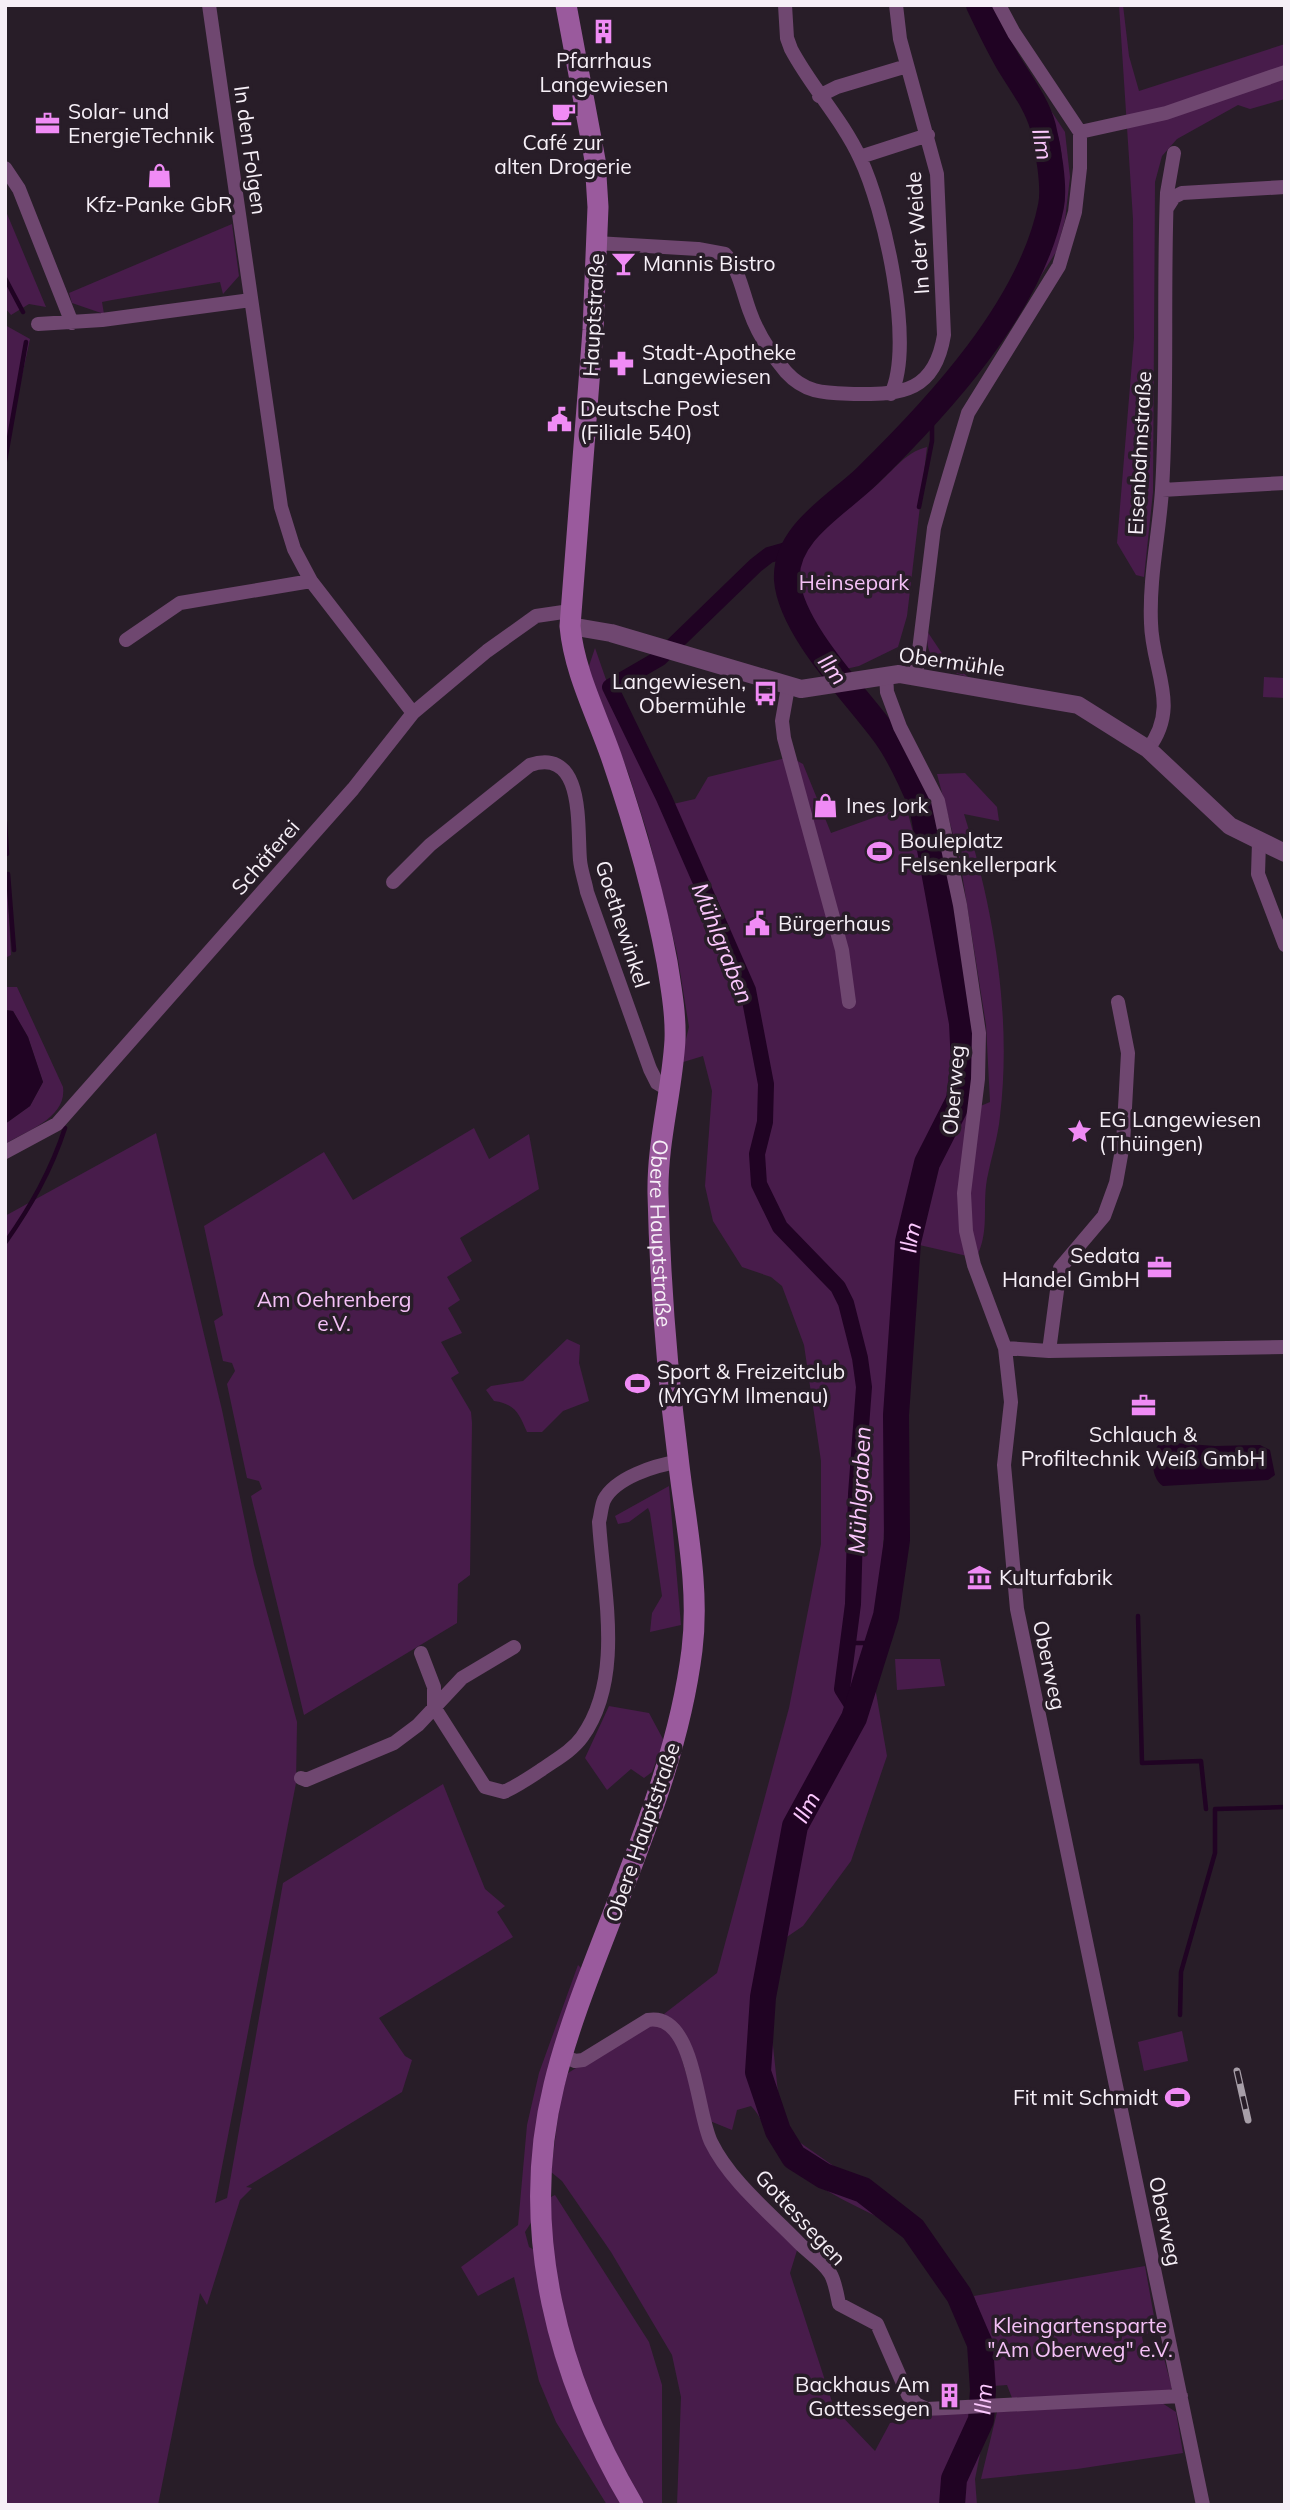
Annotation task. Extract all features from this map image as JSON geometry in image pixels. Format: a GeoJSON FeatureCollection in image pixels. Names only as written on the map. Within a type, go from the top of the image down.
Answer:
{"type":"FeatureCollection","features":[{"type":"Feature","properties":{"kind":"main road","name":"Hauptstraße"},"geometry":{"type":"LineString","coordinates":[[566,5],[595,160],[596,243],[593,330],[570,619]]}},
{"type":"Feature","properties":{"kind":"main road","name":"Obere Hauptstraße"},"geometry":{"type":"LineString","coordinates":[[570,619],[575,659],[636,833],[667,961],[675,1022],[658,1191],[678,1462],[694,1591],[695,1621],[685,1694],[661,1790],[555,2082],[547,2123],[541,2194],[551,2300],[565,2363],[596,2442],[633,2505]]}},
{"type":"Feature","properties":{"kind":"street","name":"In den Folgen"},"geometry":{"type":"LineString","coordinates":[[209,5],[281,507],[294,550],[310,581],[413,713]]}},
{"type":"Feature","properties":{"kind":"street"},"geometry":{"type":"LineString","coordinates":[[596,243],[708,250],[725,254],[734,269],[759,334],[773,355],[800,385],[817,393],[891,394],[901,351],[882,219],[860,157],[791,49],[785,5]]}},
{"type":"Feature","properties":{"kind":"street","name":"In der Weide"},"geometry":{"type":"LineString","coordinates":[[891,394],[912,388],[924,379],[941,351],[944,335],[937,174],[907,66],[896,5]]}},
{"type":"Feature","properties":{"kind":"street"},"geometry":{"type":"LineString","coordinates":[[916,675],[934,528],[968,413],[1059,266],[1075,212],[1080,168],[1080,132],[1014,33],[999,5]]}},
{"type":"Feature","properties":{"kind":"street"},"geometry":{"type":"LineString","coordinates":[[819,96],[837,87],[907,66]]}},
{"type":"Feature","properties":{"kind":"street"},"geometry":{"type":"LineString","coordinates":[[1080,132],[1166,113],[1285,72]]}},
{"type":"Feature","properties":{"kind":"street"},"geometry":{"type":"LineString","coordinates":[[860,157],[928,135]]}},
{"type":"Feature","properties":{"kind":"street","name":"Eisenbahnstraße"},"geometry":{"type":"LineString","coordinates":[[1148,749],[1156,739],[1166,712],[1151,625],[1152,581],[1162,491],[1167,208],[1170,161],[1174,153]]}},
{"type":"Feature","properties":{"kind":"street"},"geometry":{"type":"LineString","coordinates":[[5,168],[19,189],[72,323]]}},
{"type":"Feature","properties":{"kind":"street"},"geometry":{"type":"LineString","coordinates":[[1167,208],[1174,197],[1182,193],[1285,187]]}},
{"type":"Feature","properties":{"kind":"street"},"geometry":{"type":"LineString","coordinates":[[38,324],[72,323],[251,300]]}},
{"type":"Feature","properties":{"kind":"street"},"geometry":{"type":"LineString","coordinates":[[1162,491],[1285,483]]}},
{"type":"Feature","properties":{"kind":"street"},"geometry":{"type":"LineString","coordinates":[[126,640],[180,603],[310,581]]}},
{"type":"Feature","properties":{"kind":"street","name":"Schäferei"},"geometry":{"type":"LineString","coordinates":[[5,1152],[57,1124],[353,789],[413,713],[477,659],[536,616],[570,619]]}},
{"type":"Feature","properties":{"kind":"street","name":"Obermühle"},"geometry":{"type":"LineString","coordinates":[[570,619],[788,687],[820,688],[886,675],[916,675],[1078,705],[1148,749],[1230,826],[1285,853]]}},
{"type":"Feature","properties":{"kind":"street","name":"Oberweg"},"geometry":{"type":"LineString","coordinates":[[886,675],[887,692],[900,727],[938,801],[956,879],[979,1033],[978,1079],[964,1193],[966,1231],[974,1265],[1005,1348],[1011,1402],[1004,1465],[1017,1609],[1203,2505]]}},
{"type":"Feature","properties":{"kind":"street"},"geometry":{"type":"LineString","coordinates":[[788,687],[782,721],[784,738],[842,950],[849,1002]]}},
{"type":"Feature","properties":{"kind":"street","name":"Goethewinkel"},"geometry":{"type":"LineString","coordinates":[[393,882],[430,845],[530,765],[544,760],[554,762],[564,770],[575,794],[580,864],[587,892],[650,1069],[657,1083],[669,1090]]}},
{"type":"Feature","properties":{"kind":"street"},"geometry":{"type":"LineString","coordinates":[[1259,842],[1258,874],[1285,945]]}},
{"type":"Feature","properties":{"kind":"street"},"geometry":{"type":"LineString","coordinates":[[1049,1351],[1060,1268],[1104,1216],[1116,1183],[1123,1144],[1128,1052],[1118,1002]]}},
{"type":"Feature","properties":{"kind":"street"},"geometry":{"type":"LineString","coordinates":[[1005,1348],[1049,1351],[1285,1347]]}},
{"type":"Feature","properties":{"kind":"street"},"geometry":{"type":"LineString","coordinates":[[421,1653],[434,1687],[434,1707],[485,1787],[495,1792],[512,1788],[572,1748],[583,1736],[593,1716],[606,1664],[608,1635],[599,1522],[602,1505],[613,1489],[640,1473],[678,1462]]}},
{"type":"Feature","properties":{"kind":"street"},"geometry":{"type":"LineString","coordinates":[[301,1778],[306,1780],[343,1762],[376,1752],[418,1725],[474,1669],[514,1647]]}},
{"type":"Feature","properties":{"kind":"street","name":"Gottessegen"},"geometry":{"type":"LineString","coordinates":[[563,2056],[575,2061],[583,2060],[648,2020],[659,2018],[672,2024],[689,2058],[704,2124],[725,2164],[831,2275],[839,2304],[877,2324],[908,2395],[916,2404],[927,2409],[963,2408],[1181,2396]]}},
{"type":"Feature","properties":{"kind":"green space"},"geometry":{"type":"Polygon","coordinates":[[[1119,5],[1123,5],[1129,56],[1139,91],[1285,44],[1285,99],[1250,109],[1238,105],[1177,139],[1162,156],[1155,182],[1153,492],[1144,577],[1136,575],[1117,543],[1134,338],[1133,219],[1119,5]]]}},
{"type":"Feature","properties":{"kind":"green space"},"geometry":{"type":"Polygon","coordinates":[[[1018,61],[1065,132],[1070,177],[1065,220],[1056,252],[1028,296],[1024,290],[1050,235],[1063,177],[1062,157],[1055,128],[1015,67],[1018,61]]]}},
{"type":"Feature","properties":{"kind":"green space"},"geometry":{"type":"Polygon","coordinates":[[[5,209],[46,307],[29,304],[11,315],[5,308],[5,209]]]}},
{"type":"Feature","properties":{"kind":"green space"},"geometry":{"type":"Polygon","coordinates":[[[232,224],[239,276],[223,294],[220,282],[112,300],[102,302],[104,314],[72,303],[69,293],[232,224]]]}},
{"type":"Feature","properties":{"kind":"green space"},"geometry":{"type":"Polygon","coordinates":[[[5,325],[30,339],[5,454],[5,325]]]}},
{"type":"Feature","properties":{"kind":"green space","name":"Heinsepark"},"geometry":{"type":"Polygon","coordinates":[[[927,447],[907,616],[898,647],[859,666],[841,670],[815,634],[800,605],[795,590],[796,564],[806,545],[825,522],[872,489],[904,459],[927,447]]]}},
{"type":"Feature","properties":{"kind":"green space"},"geometry":{"type":"Polygon","coordinates":[[[927,631],[943,655],[968,677],[937,663],[929,650],[927,631]]]}},
{"type":"Feature","properties":{"kind":"green space"},"geometry":{"type":"Polygon","coordinates":[[[595,648],[617,711],[625,711],[673,804],[695,799],[708,777],[790,757],[803,764],[831,833],[906,806],[922,866],[954,1023],[964,1113],[990,1102],[986,1025],[960,861],[937,774],[965,773],[997,807],[999,821],[964,814],[984,888],[998,964],[1004,1040],[1000,1116],[987,1179],[983,1238],[976,1258],[915,1244],[892,1391],[875,1687],[887,1756],[851,1861],[803,1926],[778,1943],[768,1999],[782,2130],[868,2190],[884,2220],[821,2187],[793,2166],[770,2138],[751,2106],[737,2110],[732,2130],[705,2119],[676,2025],[664,2014],[717,1973],[789,1708],[821,1544],[821,1461],[804,1345],[782,1286],[771,1277],[742,1267],[713,1221],[705,1186],[712,1091],[703,1056],[680,1063],[689,1027],[677,953],[648,835],[629,775],[588,669],[595,648]]]}},
{"type":"Feature","properties":{"kind":"green space"},"geometry":{"type":"Polygon","coordinates":[[[1264,677],[1285,678],[1285,698],[1263,697],[1264,677]]]}},
{"type":"Feature","properties":{"kind":"green space"},"geometry":{"type":"Polygon","coordinates":[[[5,845],[11,955],[5,958],[5,845]]]}},
{"type":"Feature","properties":{"kind":"green space"},"geometry":{"type":"Polygon","coordinates":[[[5,987],[17,987],[63,1087],[63,1098],[59,1107],[44,1122],[5,1144],[5,1124],[30,1106],[43,1082],[28,1037],[13,1011],[5,1010],[5,987]]]}},
{"type":"Feature","properties":{"kind":"green space","name":"Am Oehrenberg e.V."},"geometry":{"type":"Polygon","coordinates":[[[474,1128],[489,1159],[529,1134],[539,1189],[460,1238],[472,1261],[447,1277],[460,1300],[448,1308],[462,1333],[441,1342],[459,1373],[451,1378],[471,1412],[472,1423],[470,1575],[458,1584],[457,1623],[304,1715],[251,1496],[262,1489],[259,1481],[247,1478],[227,1384],[235,1371],[232,1363],[223,1361],[214,1321],[223,1315],[204,1226],[324,1152],[353,1200],[474,1128]]]}},
{"type":"Feature","properties":{"kind":"green space"},"geometry":{"type":"Polygon","coordinates":[[[156,1133],[222,1410],[254,1565],[297,1722],[296,1783],[215,2203],[227,2198],[283,1883],[443,1784],[485,1889],[505,1906],[497,1912],[513,1937],[379,2018],[405,2056],[412,2060],[402,2092],[246,2187],[252,2188],[240,2200],[207,2305],[200,2293],[158,2505],[5,2505],[5,1216],[156,1133]]]}},
{"type":"Feature","properties":{"kind":"green space"},"geometry":{"type":"Polygon","coordinates":[[[567,1339],[580,1345],[579,1363],[589,1401],[563,1411],[542,1432],[527,1432],[515,1410],[507,1404],[494,1401],[486,1390],[491,1386],[523,1381],[567,1339]]]}},
{"type":"Feature","properties":{"kind":"green space"},"geometry":{"type":"Polygon","coordinates":[[[669,1486],[681,1625],[650,1632],[652,1613],[662,1596],[650,1513],[648,1508],[629,1522],[618,1524],[615,1516],[669,1486]]]}},
{"type":"Feature","properties":{"kind":"green space"},"geometry":{"type":"Polygon","coordinates":[[[895,1659],[940,1659],[945,1686],[897,1690],[895,1659]]]}},
{"type":"Feature","properties":{"kind":"green space"},"geometry":{"type":"Polygon","coordinates":[[[609,1706],[649,1713],[664,1741],[652,1772],[644,1778],[631,1769],[607,1790],[585,1758],[609,1706]]]}},
{"type":"Feature","properties":{"kind":"green space"},"geometry":{"type":"Polygon","coordinates":[[[578,1965],[582,1969],[532,2221],[525,2232],[529,2247],[536,2251],[550,2337],[563,2381],[590,2444],[623,2505],[607,2505],[556,2422],[539,2381],[514,2277],[478,2296],[461,2267],[518,2225],[527,2125],[539,2073],[578,1965]]]}},
{"type":"Feature","properties":{"kind":"green space"},"geometry":{"type":"Polygon","coordinates":[[[658,2024],[670,2031],[677,2043],[707,2143],[798,2247],[790,2273],[834,2408],[875,2451],[890,2423],[949,2413],[975,2412],[974,2417],[988,2414],[975,2479],[977,2505],[677,2505],[681,2397],[672,2355],[611,2252],[562,2181],[551,2172],[560,2100],[568,2073],[642,2027],[658,2024]]]}},
{"type":"Feature","properties":{"kind":"green space"},"geometry":{"type":"Polygon","coordinates":[[[1182,2031],[1188,2061],[1144,2071],[1138,2042],[1182,2031]]]}},
{"type":"Feature","properties":{"kind":"green space"},"geometry":{"type":"Polygon","coordinates":[[[555,2195],[649,2342],[662,2385],[662,2505],[643,2505],[625,2476],[574,2361],[554,2262],[549,2198],[555,2195]]]}},
{"type":"Feature","properties":{"kind":"green space","name":"Kleingartensparte \"Am Oberweg\" e.V."},"geometry":{"type":"Polygon","coordinates":[[[1145,2266],[1156,2328],[1142,2337],[1145,2351],[1162,2351],[1172,2388],[1167,2392],[1012,2398],[1007,2385],[993,2386],[993,2352],[974,2296],[1145,2266]]]}},
{"type":"Feature","properties":{"kind":"green space"},"geometry":{"type":"Polygon","coordinates":[[[1162,2403],[1176,2412],[1183,2453],[1077,2469],[981,2479],[997,2412],[1162,2403]]]}},
{"type":"Feature","properties":{"kind":"shaded area"},"geometry":{"type":"Polygon","coordinates":[[[5,1010],[13,1011],[28,1037],[43,1082],[30,1106],[5,1124],[5,1010]]]}},
{"type":"Feature","properties":{"kind":"shaded area"},"geometry":{"type":"Polygon","coordinates":[[[1161,1442],[1215,1446],[1260,1445],[1270,1450],[1275,1475],[1268,1480],[1163,1486],[1156,1477],[1153,1464],[1157,1446],[1161,1442]]]}},
{"type":"Feature","properties":{"kind":"waterway","name":"Ilm"},"geometry":{"type":"LineString","coordinates":[[952,2505],[954,2479],[981,2420],[983,2390],[980,2344],[959,2295],[913,2229],[863,2190],[824,2176],[794,2157],[778,2131],[758,2072],[763,1997],[795,1826],[854,1718],[886,1616],[897,1540],[896,1415],[908,1242],[927,1163],[959,1100],[964,1064],[962,1023],[922,806],[891,744],[827,662],[800,620],[791,599],[787,580],[788,564],[794,548],[814,522],[893,450],[978,354],[1024,281],[1040,244],[1052,198],[1043,127],[979,5]]}},
{"type":"Feature","properties":{"kind":"waterway"},"geometry":{"type":"LineString","coordinates":[[5,278],[23,312]]}},
{"type":"Feature","properties":{"kind":"waterway"},"geometry":{"type":"LineString","coordinates":[[5,461],[26,342]]}},
{"type":"Feature","properties":{"kind":"waterway"},"geometry":{"type":"LineString","coordinates":[[919,507],[932,441],[932,405]]}},
{"type":"Feature","properties":{"kind":"waterway","name":"Mühlgraben"},"geometry":{"type":"LineString","coordinates":[[797,547],[769,555],[660,658],[610,687],[664,798],[748,990],[766,1084],[765,1122],[757,1154],[759,1184],[780,1227],[838,1287],[846,1303],[860,1358],[864,1387],[856,1494],[853,1604],[842,1689],[854,1708]]}},
{"type":"Feature","properties":{"kind":"waterway"},"geometry":{"type":"LineString","coordinates":[[5,822],[7,854]]}},
{"type":"Feature","properties":{"kind":"waterway"},"geometry":{"type":"LineString","coordinates":[[8,874],[14,950]]}},
{"type":"Feature","properties":{"kind":"waterway"},"geometry":{"type":"LineString","coordinates":[[5,1243],[40,1188],[65,1128]]}},
{"type":"Feature","properties":{"kind":"waterway"},"geometry":{"type":"LineString","coordinates":[[1138,1616],[1142,1763],[1201,1761],[1206,1809]]}},
{"type":"Feature","properties":{"kind":"waterway"},"geometry":{"type":"LineString","coordinates":[[849,1643],[876,1643]]}},
{"type":"Feature","properties":{"kind":"waterway"},"geometry":{"type":"LineString","coordinates":[[1216,1809],[1285,1807]]}},
{"type":"Feature","properties":{"kind":"waterway"},"geometry":{"type":"LineString","coordinates":[[1180,2015],[1181,1972],[1215,1853],[1215,1809]]}},
{"type":"Feature","properties":{"kind":"railway"},"geometry":{"type":"LineString","coordinates":[[1237,2071],[1248,2120]]}},
{"type":"Feature","properties":{"kind":"place","name":"Pfarrhaus Langewiesen"},"geometry":{"type":"Point","coordinates":[604,31]}},
{"type":"Feature","properties":{"kind":"place","name":"Café zur alten Drogerie"},"geometry":{"type":"Point","coordinates":[563,113]}},
{"type":"Feature","properties":{"kind":"place","name":"Solar- und EnergieTechnik"},"geometry":{"type":"Point","coordinates":[48,123]}},
{"type":"Feature","properties":{"kind":"place","name":"Kfz-Panke GbR"},"geometry":{"type":"Point","coordinates":[159,175]}},
{"type":"Feature","properties":{"kind":"place","name":"Mannis Bistro"},"geometry":{"type":"Point","coordinates":[623,263]}},
{"type":"Feature","properties":{"kind":"place","name":"Stadt-Apotheke Langewiesen"},"geometry":{"type":"Point","coordinates":[622,364]}},
{"type":"Feature","properties":{"kind":"place","name":"Deutsche Post (Filiale 540)"},"geometry":{"type":"Point","coordinates":[560,420]}},
{"type":"Feature","properties":{"kind":"place","name":"Langewiesen, Obermühle"},"geometry":{"type":"Point","coordinates":[766,693]}},
{"type":"Feature","properties":{"kind":"place","name":"Ines Jork"},"geometry":{"type":"Point","coordinates":[826,805]}},
{"type":"Feature","properties":{"kind":"place","name":"Bouleplatz Felsenkellerpark"},"geometry":{"type":"Point","coordinates":[880,852]}},
{"type":"Feature","properties":{"kind":"place","name":"Bürgerhaus"},"geometry":{"type":"Point","coordinates":[758,923]}},
{"type":"Feature","properties":{"kind":"place","name":"EG Langewiesen (Thüingen)"},"geometry":{"type":"Point","coordinates":[1079,1131]}},
{"type":"Feature","properties":{"kind":"place","name":"Sedata Handel GmbH"},"geometry":{"type":"Point","coordinates":[1160,1267]}},
{"type":"Feature","properties":{"kind":"place","name":"Sport & Freizeitclub (MYGYM Ilmenau)"},"geometry":{"type":"Point","coordinates":[637,1383]}},
{"type":"Feature","properties":{"kind":"place","name":"Schlauch & Profiltechnik Weiß GmbH"},"geometry":{"type":"Point","coordinates":[1143,1405]}},
{"type":"Feature","properties":{"kind":"place","name":"Kulturfabrik"},"geometry":{"type":"Point","coordinates":[979,1577]}},
{"type":"Feature","properties":{"kind":"place","name":"Fit mit Schmidt"},"geometry":{"type":"Point","coordinates":[1178,2097]}},
{"type":"Feature","properties":{"kind":"place","name":"Backhaus Am Gottessegen"},"geometry":{"type":"Point","coordinates":[950,2396]}}]}
